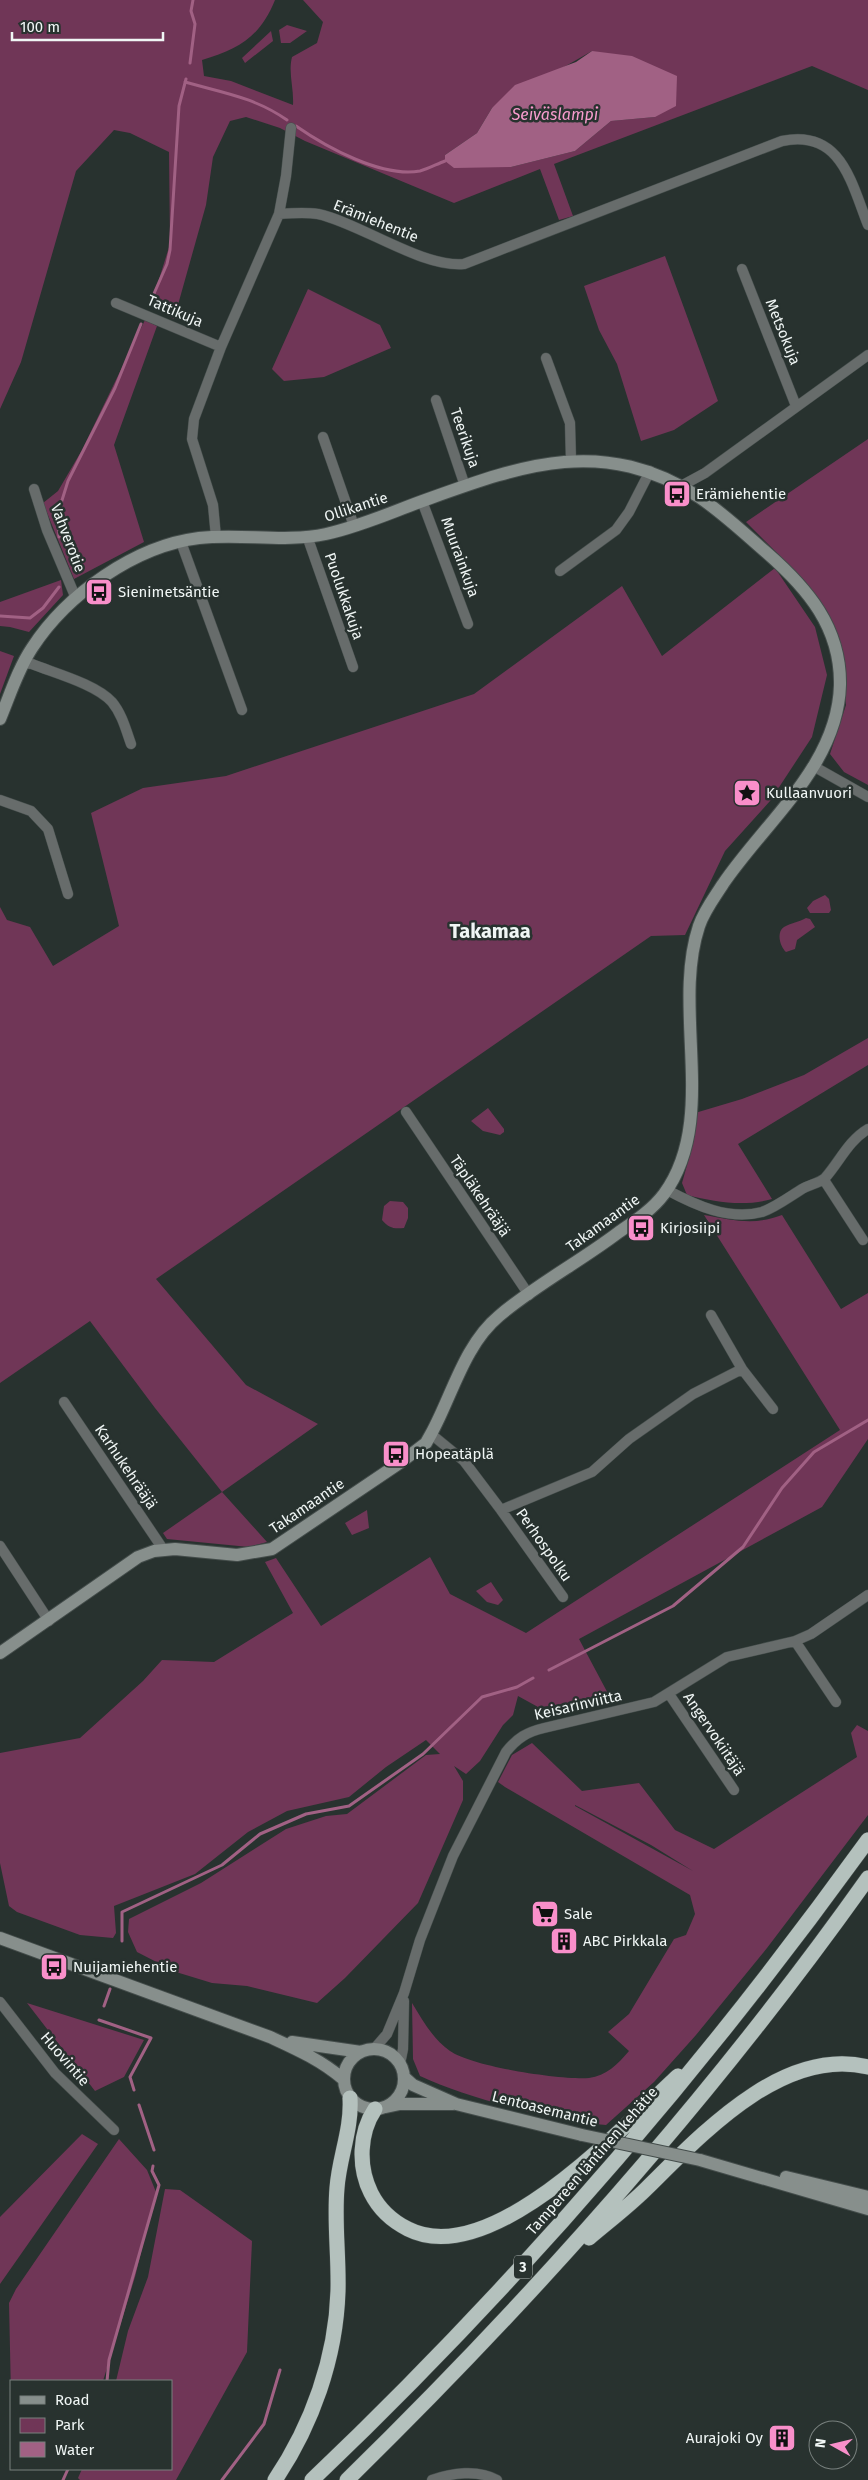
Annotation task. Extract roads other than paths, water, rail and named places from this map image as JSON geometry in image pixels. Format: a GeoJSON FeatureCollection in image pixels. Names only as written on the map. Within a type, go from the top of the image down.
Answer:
{"type":"FeatureCollection","features":[{"type":"Feature","properties":{"kind":"highway","name":"Tampereen läntinen kehätie"},"geometry":{"type":"LineString","coordinates":[[312,2480],[377,2419],[526,2264],[615,2163],[718,2040],[868,1840]]}},
{"type":"Feature","properties":{"kind":"highway","name":"3"},"geometry":{"type":"LineString","coordinates":[[347,2480],[543,2278],[622,2189],[740,2049],[868,1878]]}},
{"type":"Feature","properties":{"kind":"highway"},"geometry":{"type":"LineString","coordinates":[[380,2108],[366,2128],[362,2165],[370,2191],[382,2210],[397,2223],[415,2233],[437,2236],[469,2234],[491,2226],[516,2212],[565,2178],[718,2040]]}},
{"type":"Feature","properties":{"kind":"highway"},"geometry":{"type":"LineString","coordinates":[[543,2278],[646,2189],[706,2130],[750,2098],[791,2074],[809,2067],[841,2062],[868,2067]]}},
{"type":"Feature","properties":{"kind":"highway"},"geometry":{"type":"LineString","coordinates":[[275,2480],[300,2439],[317,2398],[334,2332],[338,2292],[337,2187],[349,2120],[350,2098]]}},
{"type":"Feature","properties":{"kind":"street"},"geometry":{"type":"LineString","coordinates":[[216,537],[213,505],[192,439],[194,419],[221,348],[279,214],[286,176],[291,128]]}},
{"type":"Feature","properties":{"kind":"street","name":"Erämiehentie"},"geometry":{"type":"LineString","coordinates":[[279,214],[302,213],[323,216],[440,262],[464,264],[782,141],[798,138],[821,143],[833,151],[847,171],[868,225]]}},
{"type":"Feature","properties":{"kind":"street","name":"Metsokuja"},"geometry":{"type":"LineString","coordinates":[[742,269],[796,406]]}},
{"type":"Feature","properties":{"kind":"street","name":"Tattikuja"},"geometry":{"type":"LineString","coordinates":[[116,303],[221,348]]}},
{"type":"Feature","properties":{"kind":"street"},"geometry":{"type":"LineString","coordinates":[[681,486],[705,473],[868,355]]}},
{"type":"Feature","properties":{"kind":"street"},"geometry":{"type":"LineString","coordinates":[[546,358],[570,423],[571,461]]}},
{"type":"Feature","properties":{"kind":"street","name":"Teerikuja"},"geometry":{"type":"LineString","coordinates":[[436,400],[465,486]]}},
{"type":"Feature","properties":{"kind":"street"},"geometry":{"type":"LineString","coordinates":[[323,437],[354,526]]}},
{"type":"Feature","properties":{"kind":"street","name":"Ollikantie"},"geometry":{"type":"LineString","coordinates":[[0,719],[23,663],[47,628],[75,596],[120,567],[154,551],[181,542],[216,537],[320,536],[354,526],[465,486],[530,466],[571,461],[604,462],[650,471],[681,486],[714,508],[770,556]]}},
{"type":"Feature","properties":{"kind":"street"},"geometry":{"type":"LineString","coordinates":[[560,571],[616,530],[629,512],[650,471]]}},
{"type":"Feature","properties":{"kind":"street","name":"Vahverotie"},"geometry":{"type":"LineString","coordinates":[[34,489],[46,530],[75,596]]}},
{"type":"Feature","properties":{"kind":"street","name":"Muurainkuja"},"geometry":{"type":"LineString","coordinates":[[422,501],[468,624]]}},
{"type":"Feature","properties":{"kind":"street","name":"Puolukkakuja"},"geometry":{"type":"LineString","coordinates":[[307,536],[353,667]]}},
{"type":"Feature","properties":{"kind":"street"},"geometry":{"type":"LineString","coordinates":[[181,542],[242,710]]}},
{"type":"Feature","properties":{"kind":"street","name":"Takamaantie"},"geometry":{"type":"LineString","coordinates":[[0,1653],[138,1558],[163,1550],[196,1550],[237,1555],[272,1549],[401,1462],[426,1443],[477,1341],[498,1317],[648,1211],[667,1190],[683,1156],[689,1128],[690,978],[698,928],[706,909],[734,867],[813,766],[832,726],[840,685],[835,647],[824,615],[800,582],[770,556]]}},
{"type":"Feature","properties":{"kind":"street"},"geometry":{"type":"LineString","coordinates":[[23,663],[32,664],[95,690],[112,702],[123,720],[131,744]]}},
{"type":"Feature","properties":{"kind":"street"},"geometry":{"type":"LineString","coordinates":[[813,766],[868,797]]}},
{"type":"Feature","properties":{"kind":"street"},"geometry":{"type":"LineString","coordinates":[[0,800],[31,811],[48,829],[68,894]]}},
{"type":"Feature","properties":{"kind":"street","name":"Täpläkehrääjä"},"geometry":{"type":"LineString","coordinates":[[406,1112],[529,1295]]}},
{"type":"Feature","properties":{"kind":"street"},"geometry":{"type":"LineString","coordinates":[[667,1190],[698,1207],[740,1214],[761,1212],[777,1205],[808,1185],[824,1180],[851,1143],[868,1129]]}},
{"type":"Feature","properties":{"kind":"street"},"geometry":{"type":"LineString","coordinates":[[824,1180],[863,1240]]}},
{"type":"Feature","properties":{"kind":"street"},"geometry":{"type":"LineString","coordinates":[[711,1315],[742,1369],[773,1409]]}},
{"type":"Feature","properties":{"kind":"street"},"geometry":{"type":"LineString","coordinates":[[432,1434],[464,1461],[501,1510],[586,1475],[629,1439],[693,1394],[742,1369]]}},
{"type":"Feature","properties":{"kind":"street","name":"Karhukehrääjä"},"geometry":{"type":"LineString","coordinates":[[64,1402],[163,1550]]}},
{"type":"Feature","properties":{"kind":"street","name":"Perhospolku"},"geometry":{"type":"LineString","coordinates":[[501,1510],[563,1597]]}},
{"type":"Feature","properties":{"kind":"street"},"geometry":{"type":"LineString","coordinates":[[0,1546],[49,1621]]}},
{"type":"Feature","properties":{"kind":"street","name":"Keisarinviitta"},"geometry":{"type":"LineString","coordinates":[[368,2050],[387,2034],[404,1993],[420,1940],[453,1856],[506,1752],[515,1740],[528,1732],[654,1702],[727,1657],[794,1641],[811,1634],[868,1595]]}},
{"type":"Feature","properties":{"kind":"street"},"geometry":{"type":"LineString","coordinates":[[794,1641],[836,1702]]}},
{"type":"Feature","properties":{"kind":"street","name":"Angervokiitäjä"},"geometry":{"type":"LineString","coordinates":[[669,1694],[734,1790]]}},
{"type":"Feature","properties":{"kind":"street"},"geometry":{"type":"LineString","coordinates":[[1,1941],[270,2037],[310,2056],[344,2079]]}},
{"type":"Feature","properties":{"kind":"street","name":"Keisarinviitta"},"geometry":{"type":"LineString","coordinates":[[400,2064],[403,2049],[404,1993]]}},
{"type":"Feature","properties":{"kind":"street","name":"Huovintie"},"geometry":{"type":"LineString","coordinates":[[0,2002],[55,2073],[114,2130]]}},
{"type":"Feature","properties":{"kind":"street"},"geometry":{"type":"LineString","coordinates":[[270,2037],[329,2048],[368,2050],[389,2053],[400,2064],[404,2077],[400,2095],[380,2108],[359,2105],[350,2098],[345,2088],[344,2079],[348,2064],[368,2050]]}},
{"type":"Feature","properties":{"kind":"street","name":"Lentoasemantie"},"geometry":{"type":"LineString","coordinates":[[404,2077],[413,2085],[456,2104],[582,2135],[744,2171],[868,2209]]}},
{"type":"Feature","properties":{"kind":"street","name":"Lentoasemantie"},"geometry":{"type":"LineString","coordinates":[[380,2108],[400,2104],[456,2104]]}},
{"type":"Feature","properties":{"kind":"street","name":"Lentoasemantie"},"geometry":{"type":"LineString","coordinates":[[744,2171],[793,2178],[868,2197]]}},
{"type":"Feature","properties":{"kind":"street"},"geometry":{"type":"LineString","coordinates":[[432,2480],[449,2474],[466,2474],[492,2477],[497,2480]]}},
{"type":"Feature","properties":{"kind":"water","name":"Seiväslampi"},"geometry":{"type":"Polygon","coordinates":[[[592,51],[632,56],[677,76],[676,106],[655,117],[611,121],[575,151],[511,167],[454,168],[445,161],[445,155],[477,133],[492,108],[515,85],[576,62],[592,51]]]}},
{"type":"Feature","properties":{"kind":"waterway"},"geometry":{"type":"LineString","coordinates":[[190,63],[195,24],[191,11],[193,0]]}},
{"type":"Feature","properties":{"kind":"waterway"},"geometry":{"type":"LineString","coordinates":[[149,305],[167,264],[170,250],[179,106],[186,79]]}},
{"type":"Feature","properties":{"kind":"waterway"},"geometry":{"type":"LineString","coordinates":[[185,82],[250,101],[275,112],[287,120]]}},
{"type":"Feature","properties":{"kind":"waterway"},"geometry":{"type":"LineString","coordinates":[[296,126],[338,151],[355,159],[389,170],[420,171],[445,161]]}},
{"type":"Feature","properties":{"kind":"waterway"},"geometry":{"type":"LineString","coordinates":[[59,537],[58,513],[68,481],[115,388],[141,324]]}},
{"type":"Feature","properties":{"kind":"waterway"},"geometry":{"type":"LineString","coordinates":[[0,616],[30,618],[43,608],[59,587]]}},
{"type":"Feature","properties":{"kind":"waterway"},"geometry":{"type":"LineString","coordinates":[[549,1670],[673,1606],[743,1547],[782,1488],[814,1452],[868,1420]]}},
{"type":"Feature","properties":{"kind":"waterway"},"geometry":{"type":"LineString","coordinates":[[122,1941],[122,1912],[222,1865],[260,1834],[306,1814],[349,1806],[423,1754],[482,1697],[517,1687],[533,1678]]}},
{"type":"Feature","properties":{"kind":"waterway"},"geometry":{"type":"LineString","coordinates":[[104,2006],[110,1989]]}},
{"type":"Feature","properties":{"kind":"waterway"},"geometry":{"type":"LineString","coordinates":[[99,2020],[151,2038],[130,2077],[134,2090]]}},
{"type":"Feature","properties":{"kind":"waterway"},"geometry":{"type":"LineString","coordinates":[[139,2105],[154,2150]]}},
{"type":"Feature","properties":{"kind":"waterway"},"geometry":{"type":"LineString","coordinates":[[107,2380],[109,2360],[159,2185],[152,2171],[153,2166]]}},
{"type":"Feature","properties":{"kind":"waterway"},"geometry":{"type":"LineString","coordinates":[[222,2480],[264,2424],[280,2370]]}},
{"type":"Feature","properties":{"kind":"waterway"},"geometry":{"type":"LineString","coordinates":[[63,2480],[68,2470]]}},
{"type":"Feature","properties":{"kind":"place","name":"Erämiehentie"},"geometry":{"type":"Point","coordinates":[677,494]}},
{"type":"Feature","properties":{"kind":"place","name":"Sienimetsäntie"},"geometry":{"type":"Point","coordinates":[99,592]}},
{"type":"Feature","properties":{"kind":"place","name":"Kullaanvuori"},"geometry":{"type":"Point","coordinates":[747,793]}},
{"type":"Feature","properties":{"kind":"place","name":"Kirjosiipi"},"geometry":{"type":"Point","coordinates":[641,1228]}},
{"type":"Feature","properties":{"kind":"place","name":"Hopeatäplä"},"geometry":{"type":"Point","coordinates":[396,1454]}},
{"type":"Feature","properties":{"kind":"place","name":"Sale"},"geometry":{"type":"Point","coordinates":[545,1914]}},
{"type":"Feature","properties":{"kind":"place","name":"ABC Pirkkala"},"geometry":{"type":"Point","coordinates":[564,1941]}},
{"type":"Feature","properties":{"kind":"place","name":"Nuijamiehentie"},"geometry":{"type":"Point","coordinates":[54,1967]}},
{"type":"Feature","properties":{"kind":"place","name":"Aurajoki Oy"},"geometry":{"type":"Point","coordinates":[782,2438]}},
{"type":"Feature","properties":{"kind":"district","name":"Takamaa"},"geometry":{"type":"Point","coordinates":[490,931]}}]}
